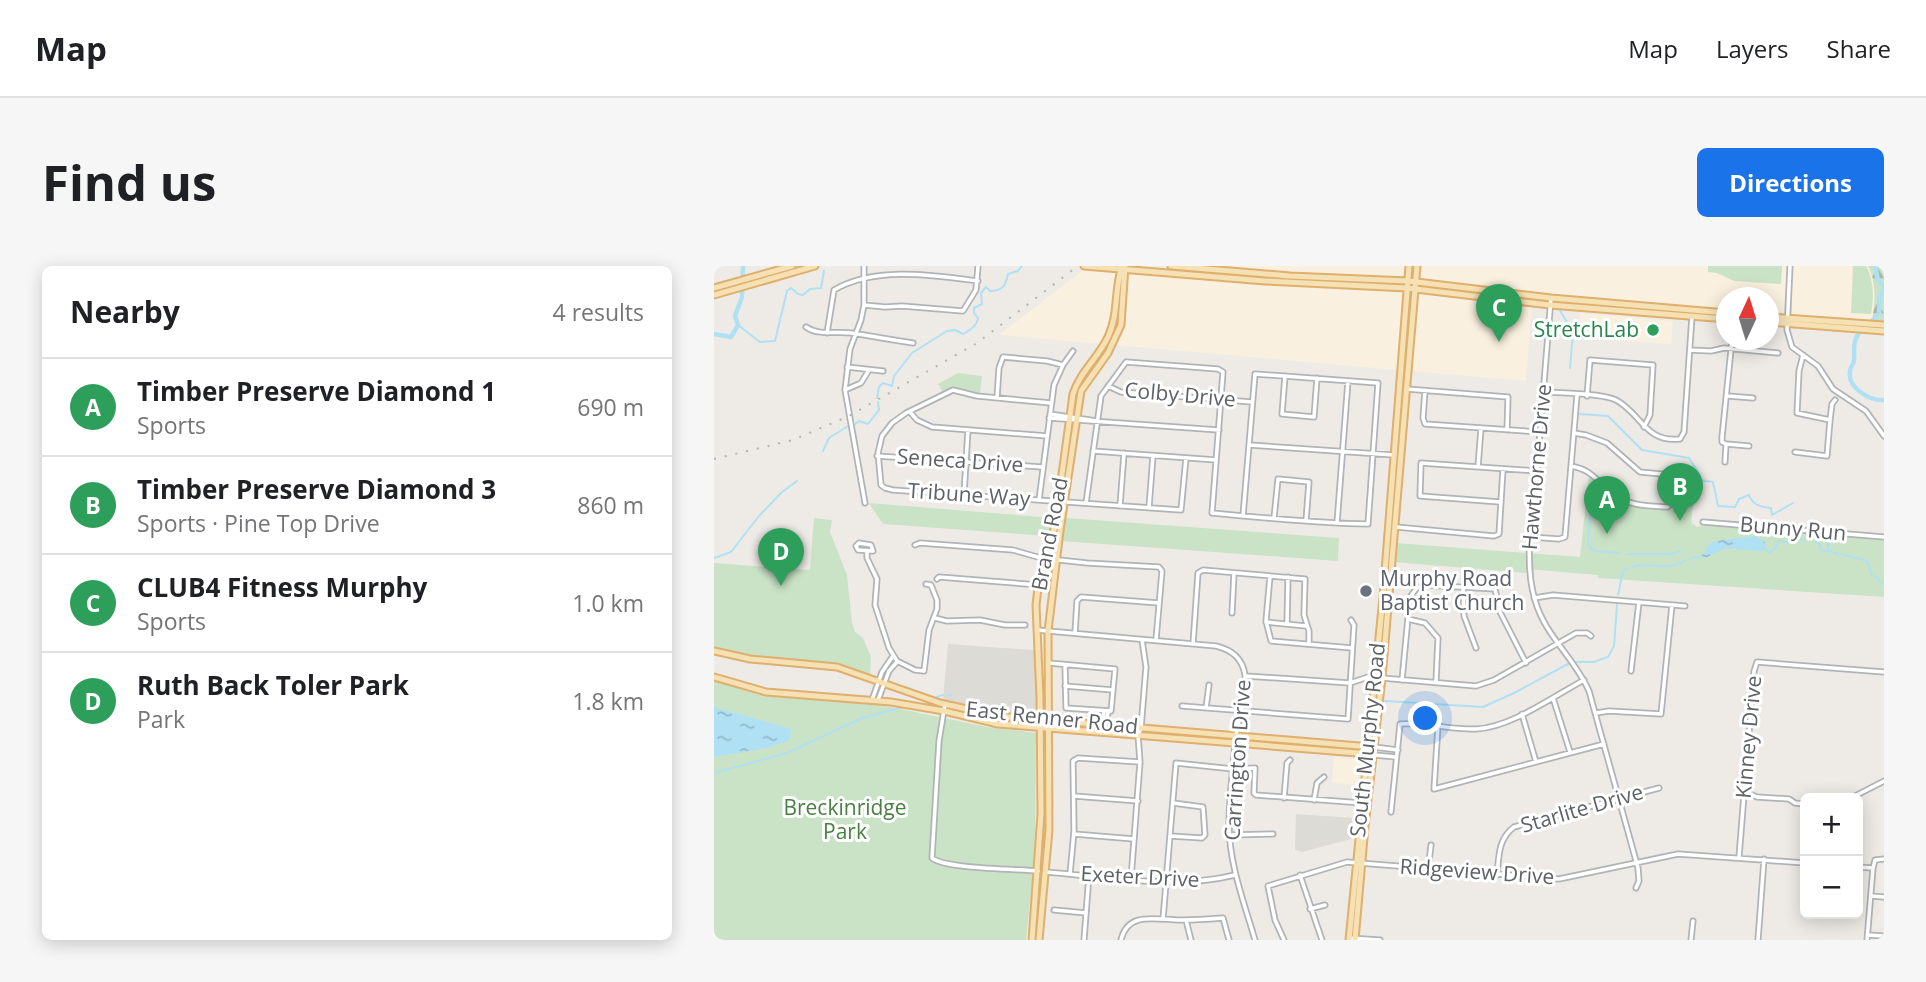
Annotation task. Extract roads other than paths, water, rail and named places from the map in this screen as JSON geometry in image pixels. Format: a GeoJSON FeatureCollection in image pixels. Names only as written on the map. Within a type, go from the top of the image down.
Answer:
{"type":"FeatureCollection","features":[{"type":"Feature","properties":{"kind":"main road"},"geometry":{"type":"LineString","coordinates":[[714,295],[755,284],[792,266]]}},
{"type":"Feature","properties":{"kind":"main road"},"geometry":{"type":"LineString","coordinates":[[714,288],[754,276],[815,266]]}},
{"type":"Feature","properties":{"kind":"main road"},"geometry":{"type":"LineString","coordinates":[[1084,266],[1469,292]]}},
{"type":"Feature","properties":{"kind":"main road"},"geometry":{"type":"LineString","coordinates":[[1171,266],[1191,272]]}},
{"type":"Feature","properties":{"kind":"main road","name":"South Murphy Road"},"geometry":{"type":"LineString","coordinates":[[1408,323],[1406,288],[1409,266]]}},
{"type":"Feature","properties":{"kind":"main road","name":"South Murphy Road"},"geometry":{"type":"LineString","coordinates":[[1352,939],[1379,678],[1405,351],[1417,266]]}},
{"type":"Feature","properties":{"kind":"main road","name":"Brand Road"},"geometry":{"type":"LineString","coordinates":[[1032,940],[1038,871],[1048,631],[1073,419],[1081,391],[1116,338],[1121,325],[1124,268]]}},
{"type":"Feature","properties":{"kind":"main road"},"geometry":{"type":"LineString","coordinates":[[1310,280],[1408,281],[1606,310],[1716,313]]}},
{"type":"Feature","properties":{"kind":"main road"},"geometry":{"type":"LineString","coordinates":[[1550,302],[1641,306],[1716,317]]}},
{"type":"Feature","properties":{"kind":"main road"},"geometry":{"type":"LineString","coordinates":[[1606,310],[1606,307],[1641,306]]}},
{"type":"Feature","properties":{"kind":"main road"},"geometry":{"type":"LineString","coordinates":[[1779,319],[1880,331]]}},
{"type":"Feature","properties":{"kind":"main road"},"geometry":{"type":"LineString","coordinates":[[1779,322],[1884,325]]}},
{"type":"Feature","properties":{"kind":"main road","name":"Brand Road"},"geometry":{"type":"LineString","coordinates":[[1044,720],[1036,605],[1046,558],[1063,502]]}},
{"type":"Feature","properties":{"kind":"main road","name":"East Renner Road"},"geometry":{"type":"LineString","coordinates":[[716,652],[750,659],[829,666],[881,682],[982,721],[1044,728],[1141,728],[1371,747]]}},
{"type":"Feature","properties":{"kind":"main road","name":"East Renner Road"},"geometry":{"type":"LineString","coordinates":[[715,678],[766,692],[945,708],[1105,727],[1141,735],[1371,754]]}},
{"type":"Feature","properties":{"kind":"main road"},"geometry":{"type":"LineString","coordinates":[[1027,719],[1036,716],[1041,707]]}},
{"type":"Feature","properties":{"kind":"main road","name":"Brand Road"},"geometry":{"type":"LineString","coordinates":[[1039,940],[1049,802],[1044,728]]}},
{"type":"Feature","properties":{"kind":"main road","name":"South Murphy Road"},"geometry":{"type":"LineString","coordinates":[[1359,863],[1362,803],[1371,754]]}},
{"type":"Feature","properties":{"kind":"main road"},"geometry":{"type":"LineString","coordinates":[[1041,802],[1049,802]]}},
{"type":"Feature","properties":{"kind":"main road"},"geometry":{"type":"LineString","coordinates":[[1038,871],[1045,872]]}},
{"type":"Feature","properties":{"kind":"street"},"geometry":{"type":"LineString","coordinates":[[864,266],[864,305],[850,349],[845,390],[866,503]]}},
{"type":"Feature","properties":{"kind":"street"},"geometry":{"type":"LineString","coordinates":[[864,305],[963,311],[973,296],[978,281],[978,266]]}},
{"type":"Feature","properties":{"kind":"street"},"geometry":{"type":"LineString","coordinates":[[1790,266],[1788,321],[1791,344],[1818,366],[1833,389],[1866,411],[1884,436]]}},
{"type":"Feature","properties":{"kind":"street"},"geometry":{"type":"LineString","coordinates":[[827,333],[834,290],[865,278],[898,274],[978,281]]}},
{"type":"Feature","properties":{"kind":"street","name":"Hawthorne Drive"},"geometry":{"type":"LineString","coordinates":[[1550,302],[1530,572],[1534,598],[1542,620],[1584,680],[1636,862],[1639,881],[1636,888]]}},
{"type":"Feature","properties":{"kind":"street"},"geometry":{"type":"LineString","coordinates":[[1544,392],[1614,399],[1644,427],[1661,437],[1680,439],[1684,432],[1692,314]]}},
{"type":"Feature","properties":{"kind":"street"},"geometry":{"type":"LineString","coordinates":[[806,327],[811,331],[856,334],[913,343]]}},
{"type":"Feature","properties":{"kind":"street"},"geometry":{"type":"LineString","coordinates":[[1690,350],[1716,349]]}},
{"type":"Feature","properties":{"kind":"street"},"geometry":{"type":"LineString","coordinates":[[1732,350],[1722,442],[1749,446]]}},
{"type":"Feature","properties":{"kind":"street"},"geometry":{"type":"LineString","coordinates":[[1744,350],[1778,353]]}},
{"type":"Feature","properties":{"kind":"street"},"geometry":{"type":"LineString","coordinates":[[1039,500],[1054,385],[1073,351]]}},
{"type":"Feature","properties":{"kind":"street"},"geometry":{"type":"LineString","coordinates":[[1802,355],[1796,410],[1805,415],[1830,420]]}},
{"type":"Feature","properties":{"kind":"street"},"geometry":{"type":"LineString","coordinates":[[997,398],[999,368],[1003,357],[1063,365]]}},
{"type":"Feature","properties":{"kind":"street"},"geometry":{"type":"LineString","coordinates":[[1587,396],[1590,360],[1653,365],[1650,415],[1644,427]]}},
{"type":"Feature","properties":{"kind":"street"},"geometry":{"type":"LineString","coordinates":[[1086,503],[1101,396],[1126,362],[1221,370],[1212,513],[1243,516],[1306,521],[1368,524],[1378,383],[1255,373],[1243,516]]}},
{"type":"Feature","properties":{"kind":"street"},"geometry":{"type":"LineString","coordinates":[[847,367],[883,371]]}},
{"type":"Feature","properties":{"kind":"street"},"geometry":{"type":"LineString","coordinates":[[845,390],[860,383],[869,369]]}},
{"type":"Feature","properties":{"kind":"street"},"geometry":{"type":"LineString","coordinates":[[1285,376],[1282,414],[1314,417],[1317,379]]}},
{"type":"Feature","properties":{"kind":"street"},"geometry":{"type":"LineString","coordinates":[[1337,523],[1348,381]]}},
{"type":"Feature","properties":{"kind":"street","name":"Colby Drive"},"geometry":{"type":"LineString","coordinates":[[1108,386],[1121,392],[1252,402]]}},
{"type":"Feature","properties":{"kind":"street"},"geometry":{"type":"LineString","coordinates":[[1402,389],[1508,397],[1507,430]]}},
{"type":"Feature","properties":{"kind":"street"},"geometry":{"type":"LineString","coordinates":[[877,456],[882,436],[892,423],[953,390],[997,398],[1051,402]]}},
{"type":"Feature","properties":{"kind":"street"},"geometry":{"type":"LineString","coordinates":[[1426,391],[1423,422],[1427,424],[1540,432]]}},
{"type":"Feature","properties":{"kind":"street"},"geometry":{"type":"LineString","coordinates":[[1531,537],[1564,539],[1577,395]]}},
{"type":"Feature","properties":{"kind":"street"},"geometry":{"type":"LineString","coordinates":[[1728,396],[1753,398]]}},
{"type":"Feature","properties":{"kind":"street"},"geometry":{"type":"LineString","coordinates":[[1795,452],[1827,456],[1832,404],[1835,400]]}},
{"type":"Feature","properties":{"kind":"street"},"geometry":{"type":"LineString","coordinates":[[909,412],[923,424],[1047,436]]}},
{"type":"Feature","properties":{"kind":"street"},"geometry":{"type":"LineString","coordinates":[[1049,416],[1093,422],[1219,430]]}},
{"type":"Feature","properties":{"kind":"street"},"geometry":{"type":"LineString","coordinates":[[1478,467],[1481,428]]}},
{"type":"Feature","properties":{"kind":"street"},"geometry":{"type":"LineString","coordinates":[[964,494],[968,429]]}},
{"type":"Feature","properties":{"kind":"street"},"geometry":{"type":"LineString","coordinates":[[1571,466],[1590,472],[1612,494],[1629,503],[1670,507],[1672,475],[1640,472],[1607,443],[1574,433]]}},
{"type":"Feature","properties":{"kind":"street"},"geometry":{"type":"LineString","coordinates":[[1724,462],[1726,444]]}},
{"type":"Feature","properties":{"kind":"street"},"geometry":{"type":"LineString","coordinates":[[1249,445],[1397,456]]}},
{"type":"Feature","properties":{"kind":"street"},"geometry":{"type":"LineString","coordinates":[[1093,451],[1217,460]]}},
{"type":"Feature","properties":{"kind":"street"},"geometry":{"type":"LineString","coordinates":[[1119,506],[1124,453]]}},
{"type":"Feature","properties":{"kind":"street","name":"Seneca Drive"},"geometry":{"type":"LineString","coordinates":[[877,456],[1042,467]]}},
{"type":"Feature","properties":{"kind":"street","name":"Tribune Way"},"geometry":{"type":"LineString","coordinates":[[877,456],[883,487],[892,490],[1181,510],[1186,458]]}},
{"type":"Feature","properties":{"kind":"street"},"geometry":{"type":"LineString","coordinates":[[1149,508],[1153,456]]}},
{"type":"Feature","properties":{"kind":"street"},"geometry":{"type":"LineString","coordinates":[[1500,502],[1420,496],[1420,463],[1536,471]]}},
{"type":"Feature","properties":{"kind":"street"},"geometry":{"type":"LineString","coordinates":[[1392,526],[1494,536],[1497,534],[1503,469]]}},
{"type":"Feature","properties":{"kind":"street"},"geometry":{"type":"LineString","coordinates":[[1274,518],[1278,479],[1309,482],[1306,521]]}},
{"type":"Feature","properties":{"kind":"street","name":"Bunny Run"},"geometry":{"type":"LineString","coordinates":[[1703,522],[1884,537]]}},
{"type":"Feature","properties":{"kind":"street"},"geometry":{"type":"LineString","coordinates":[[859,543],[873,546],[873,551],[867,551],[859,550],[856,546],[859,543]]}},
{"type":"Feature","properties":{"kind":"street"},"geometry":{"type":"LineString","coordinates":[[915,545],[920,543],[1013,550],[1046,558],[1161,569],[1156,640]]}},
{"type":"Feature","properties":{"kind":"street"},"geometry":{"type":"LineString","coordinates":[[867,551],[867,558],[877,579],[876,611],[893,656],[915,670],[924,671],[929,630],[935,618],[937,600],[931,585],[926,584]]}},
{"type":"Feature","properties":{"kind":"street"},"geometry":{"type":"LineString","coordinates":[[1193,644],[1200,571],[1305,579],[1304,615],[1309,644]]}},
{"type":"Feature","properties":{"kind":"street"},"geometry":{"type":"LineString","coordinates":[[1232,613],[1234,573]]}},
{"type":"Feature","properties":{"kind":"street"},"geometry":{"type":"LineString","coordinates":[[1270,576],[1266,622],[1271,640],[1352,648]]}},
{"type":"Feature","properties":{"kind":"street"},"geometry":{"type":"LineString","coordinates":[[1287,624],[1288,577]]}},
{"type":"Feature","properties":{"kind":"street"},"geometry":{"type":"LineString","coordinates":[[937,579],[1039,585]]}},
{"type":"Feature","properties":{"kind":"street"},"geometry":{"type":"LineString","coordinates":[[1402,680],[1410,597],[1423,585],[1489,588],[1497,591],[1500,612],[1526,663]]}},
{"type":"Feature","properties":{"kind":"street"},"geometry":{"type":"LineString","coordinates":[[1463,587],[1462,607],[1476,648]]}},
{"type":"Feature","properties":{"kind":"street"},"geometry":{"type":"LineString","coordinates":[[1534,598],[1553,595],[1685,606]]}},
{"type":"Feature","properties":{"kind":"street"},"geometry":{"type":"LineString","coordinates":[[1075,633],[1077,601],[1081,597],[1159,603]]}},
{"type":"Feature","properties":{"kind":"street"},"geometry":{"type":"LineString","coordinates":[[1631,671],[1639,602]]}},
{"type":"Feature","properties":{"kind":"street"},"geometry":{"type":"LineString","coordinates":[[1595,713],[1609,710],[1661,714],[1672,605]]}},
{"type":"Feature","properties":{"kind":"street"},"geometry":{"type":"LineString","coordinates":[[935,618],[1025,625]]}},
{"type":"Feature","properties":{"kind":"street"},"geometry":{"type":"LineString","coordinates":[[1409,619],[1425,623],[1438,638],[1436,683]]}},
{"type":"Feature","properties":{"kind":"street"},"geometry":{"type":"LineString","coordinates":[[1182,706],[1348,719],[1354,625],[1352,620]]}},
{"type":"Feature","properties":{"kind":"street"},"geometry":{"type":"LineString","coordinates":[[1266,622],[1307,626]]}},
{"type":"Feature","properties":{"kind":"street","name":"Carrington Drive"},"geometry":{"type":"LineString","coordinates":[[1037,630],[1216,646],[1233,653],[1242,663],[1246,676],[1235,744],[1229,835],[1236,875],[1255,940]]}},
{"type":"Feature","properties":{"kind":"street"},"geometry":{"type":"LineString","coordinates":[[1246,676],[1350,684],[1362,678],[1379,678],[1476,686],[1526,663],[1576,634],[1587,633],[1591,636]]}},
{"type":"Feature","properties":{"kind":"street"},"geometry":{"type":"LineString","coordinates":[[1130,879],[1138,801],[1146,667],[1142,640]]}},
{"type":"Feature","properties":{"kind":"street"},"geometry":{"type":"LineString","coordinates":[[875,700],[893,656]]}},
{"type":"Feature","properties":{"kind":"street"},"geometry":{"type":"LineString","coordinates":[[888,667],[897,661]]}},
{"type":"Feature","properties":{"kind":"street","name":"Kinney Drive"},"geometry":{"type":"LineString","coordinates":[[1739,857],[1754,671],[1757,662],[1884,672]]}},
{"type":"Feature","properties":{"kind":"street"},"geometry":{"type":"LineString","coordinates":[[1047,663],[1115,669],[1113,690],[1103,722],[1105,727]]}},
{"type":"Feature","properties":{"kind":"street"},"geometry":{"type":"LineString","coordinates":[[1065,665],[1066,707],[1107,712]]}},
{"type":"Feature","properties":{"kind":"street"},"geometry":{"type":"LineString","coordinates":[[1391,812],[1401,724],[1488,728],[1584,680]]}},
{"type":"Feature","properties":{"kind":"street"},"geometry":{"type":"LineString","coordinates":[[1206,708],[1209,685]]}},
{"type":"Feature","properties":{"kind":"street"},"geometry":{"type":"LineString","coordinates":[[1065,686],[1113,690]]}},
{"type":"Feature","properties":{"kind":"street"},"geometry":{"type":"LineString","coordinates":[[1552,697],[1570,752]]}},
{"type":"Feature","properties":{"kind":"street"},"geometry":{"type":"LineString","coordinates":[[945,708],[940,741],[932,858],[934,861],[951,864],[1038,871]]}},
{"type":"Feature","properties":{"kind":"street"},"geometry":{"type":"LineString","coordinates":[[1522,713],[1536,762]]}},
{"type":"Feature","properties":{"kind":"street"},"geometry":{"type":"LineString","coordinates":[[1438,726],[1434,789],[1604,744]]}},
{"type":"Feature","properties":{"kind":"street","name":"East Renner Road"},"geometry":{"type":"LineString","coordinates":[[1371,747],[1398,750]]}},
{"type":"Feature","properties":{"kind":"street","name":"East Renner Road"},"geometry":{"type":"LineString","coordinates":[[1371,754],[1397,757]]}},
{"type":"Feature","properties":{"kind":"street"},"geometry":{"type":"LineString","coordinates":[[1070,874],[1074,834],[1074,759],[1140,762]]}},
{"type":"Feature","properties":{"kind":"street"},"geometry":{"type":"LineString","coordinates":[[1284,797],[1287,763],[1290,760]]}},
{"type":"Feature","properties":{"kind":"street"},"geometry":{"type":"LineString","coordinates":[[1163,919],[1176,764],[1233,769],[1255,768],[1254,793],[1362,803]]}},
{"type":"Feature","properties":{"kind":"street"},"geometry":{"type":"LineString","coordinates":[[1314,800],[1317,783],[1324,777]]}},
{"type":"Feature","properties":{"kind":"street"},"geometry":{"type":"LineString","coordinates":[[1861,793],[1884,781]]}},
{"type":"Feature","properties":{"kind":"street","name":"Starlite Drive"},"geometry":{"type":"LineString","coordinates":[[1497,875],[1501,842],[1514,827],[1660,788]]}},
{"type":"Feature","properties":{"kind":"street"},"geometry":{"type":"LineString","coordinates":[[1745,792],[1757,797],[1789,799],[1800,804]]}},
{"type":"Feature","properties":{"kind":"street"},"geometry":{"type":"LineString","coordinates":[[1074,796],[1138,801]]}},
{"type":"Feature","properties":{"kind":"street"},"geometry":{"type":"LineString","coordinates":[[1170,836],[1197,839],[1205,835],[1203,807],[1173,803]]}},
{"type":"Feature","properties":{"kind":"street"},"geometry":{"type":"LineString","coordinates":[[1074,834],[1134,839]]}},
{"type":"Feature","properties":{"kind":"street"},"geometry":{"type":"LineString","coordinates":[[1229,835],[1273,834]]}},
{"type":"Feature","properties":{"kind":"street"},"geometry":{"type":"LineString","coordinates":[[1428,870],[1431,845]]}},
{"type":"Feature","properties":{"kind":"street","name":"Ridgeview Drive"},"geometry":{"type":"LineString","coordinates":[[1284,940],[1275,920],[1268,887],[1272,883],[1339,863],[1568,878],[1678,854],[1800,863]]}},
{"type":"Feature","properties":{"kind":"street"},"geometry":{"type":"LineString","coordinates":[[1758,940],[1764,859]]}},
{"type":"Feature","properties":{"kind":"street"},"geometry":{"type":"LineString","coordinates":[[1884,859],[1875,860],[1873,868],[1867,937],[1884,936]]}},
{"type":"Feature","properties":{"kind":"street"},"geometry":{"type":"LineString","coordinates":[[1863,867],[1873,868]]}},
{"type":"Feature","properties":{"kind":"street","name":"Exeter Drive"},"geometry":{"type":"LineString","coordinates":[[1045,872],[1200,883],[1236,875]]}},
{"type":"Feature","properties":{"kind":"street"},"geometry":{"type":"LineString","coordinates":[[1084,940],[1089,875]]}},
{"type":"Feature","properties":{"kind":"street"},"geometry":{"type":"LineString","coordinates":[[1300,875],[1322,940]]}},
{"type":"Feature","properties":{"kind":"street"},"geometry":{"type":"LineString","coordinates":[[1871,896],[1884,897]]}},
{"type":"Feature","properties":{"kind":"street"},"geometry":{"type":"LineString","coordinates":[[1310,909],[1325,905]]}},
{"type":"Feature","properties":{"kind":"street"},"geometry":{"type":"LineString","coordinates":[[1054,910],[1086,913]]}},
{"type":"Feature","properties":{"kind":"street"},"geometry":{"type":"LineString","coordinates":[[1121,940],[1125,928],[1137,920],[1223,918],[1229,940]]}},
{"type":"Feature","properties":{"kind":"street"},"geometry":{"type":"LineString","coordinates":[[1186,920],[1191,940]]}},
{"type":"Feature","properties":{"kind":"street"},"geometry":{"type":"LineString","coordinates":[[1691,940],[1693,921]]}},
{"type":"Feature","properties":{"kind":"street"},"geometry":{"type":"LineString","coordinates":[[1352,939],[1380,940]]}},
{"type":"Feature","properties":{"kind":"water"},"geometry":{"type":"Polygon","coordinates":[[[1756,536],[1765,542],[1766,547],[1761,551],[1725,548],[1707,557],[1685,560],[1704,554],[1709,544],[1715,541],[1756,536]]]}},
{"type":"Feature","properties":{"kind":"water"},"geometry":{"type":"Polygon","coordinates":[[[714,707],[791,729],[790,740],[767,748],[714,757],[714,707]]]}},
{"type":"Feature","properties":{"kind":"waterway"},"geometry":{"type":"LineString","coordinates":[[714,334],[731,337],[738,325],[735,316],[742,297],[743,266]]}},
{"type":"Feature","properties":{"kind":"waterway"},"geometry":{"type":"LineString","coordinates":[[877,398],[879,387],[883,383],[892,386],[894,376],[912,353],[947,331],[955,330],[963,334],[973,327],[978,318],[974,308],[982,304],[981,293],[986,287],[990,291],[1001,289],[1008,274],[1018,271],[1022,266]]}},
{"type":"Feature","properties":{"kind":"waterway"},"geometry":{"type":"LineString","coordinates":[[1875,266],[1878,280],[1884,286]]}},
{"type":"Feature","properties":{"kind":"waterway"},"geometry":{"type":"LineString","coordinates":[[738,325],[760,342],[775,341],[787,291],[791,288],[803,295],[810,289],[821,288],[824,271]]}},
{"type":"Feature","properties":{"kind":"waterway"},"geometry":{"type":"LineString","coordinates":[[1884,289],[1880,297],[1879,314],[1861,330],[1855,340],[1854,361],[1850,371],[1852,383],[1856,388],[1872,398],[1884,400]]}},
{"type":"Feature","properties":{"kind":"waterway"},"geometry":{"type":"LineString","coordinates":[[1559,309],[1573,332],[1570,368]]}},
{"type":"Feature","properties":{"kind":"waterway"},"geometry":{"type":"LineString","coordinates":[[854,425],[859,421],[868,424],[879,410],[878,402]]}},
{"type":"Feature","properties":{"kind":"waterway"},"geometry":{"type":"LineString","coordinates":[[1580,414],[1608,416],[1642,450],[1689,458],[1700,475],[1700,480],[1713,482],[1718,506],[1735,507],[1739,499],[1749,495],[1757,505],[1771,508],[1772,515],[1793,503]]}},
{"type":"Feature","properties":{"kind":"waterway"},"geometry":{"type":"LineString","coordinates":[[823,451],[829,438],[848,426]]}},
{"type":"Feature","properties":{"kind":"waterway"},"geometry":{"type":"LineString","coordinates":[[714,558],[731,552],[759,516],[797,481]]}},
{"type":"Feature","properties":{"kind":"waterway"},"geometry":{"type":"LineString","coordinates":[[1593,484],[1588,545],[1594,551],[1620,553]]}},
{"type":"Feature","properties":{"kind":"waterway"},"geometry":{"type":"LineString","coordinates":[[1775,549],[1778,541],[1791,543],[1811,537],[1821,550],[1828,551]]}},
{"type":"Feature","properties":{"kind":"waterway"},"geometry":{"type":"LineString","coordinates":[[1828,538],[1828,551],[1838,554]]}},
{"type":"Feature","properties":{"kind":"waterway"},"geometry":{"type":"LineString","coordinates":[[1763,547],[1769,553],[1773,550]]}},
{"type":"Feature","properties":{"kind":"waterway"},"geometry":{"type":"LineString","coordinates":[[1628,554],[1670,554],[1680,551]]}},
{"type":"Feature","properties":{"kind":"waterway"},"geometry":{"type":"LineString","coordinates":[[1841,554],[1867,561],[1872,575]]}},
{"type":"Feature","properties":{"kind":"waterway"},"geometry":{"type":"LineString","coordinates":[[1632,567],[1672,566],[1686,560]]}},
{"type":"Feature","properties":{"kind":"waterway"},"geometry":{"type":"LineString","coordinates":[[1618,595],[1623,571],[1628,568]]}},
{"type":"Feature","properties":{"kind":"waterway"},"geometry":{"type":"LineString","coordinates":[[1874,576],[1884,584]]}},
{"type":"Feature","properties":{"kind":"waterway"},"geometry":{"type":"LineString","coordinates":[[1576,662],[1594,662],[1608,657],[1614,646],[1617,605]]}},
{"type":"Feature","properties":{"kind":"waterway"},"geometry":{"type":"LineString","coordinates":[[1385,701],[1483,707],[1568,664]]}},
{"type":"Feature","properties":{"kind":"waterway"},"geometry":{"type":"LineString","coordinates":[[937,697],[943,695]]}},
{"type":"Feature","properties":{"kind":"waterway"},"geometry":{"type":"LineString","coordinates":[[714,773],[787,753],[862,718],[903,707]]}},
{"type":"Feature","properties":{"kind":"railway"},"geometry":{"type":"LineString","coordinates":[[714,459],[793,440],[849,416],[977,343],[1078,266]]}},
{"type":"Feature","properties":{"kind":"place","name":"StretchLab"},"geometry":{"type":"Point","coordinates":[1653,330]}},
{"type":"Feature","properties":{"kind":"place","name":"CLUB4 Fitness Murphy"},"geometry":{"type":"Point","coordinates":[1499,342]}},
{"type":"Feature","properties":{"kind":"place","name":"Timber Preserve Diamond 3"},"geometry":{"type":"Point","coordinates":[1680,521]}},
{"type":"Feature","properties":{"kind":"place","name":"Timber Preserve Diamond 1"},"geometry":{"type":"Point","coordinates":[1607,534]}},
{"type":"Feature","properties":{"kind":"place","name":"Ruth Back Toler Park"},"geometry":{"type":"Point","coordinates":[781,586]}},
{"type":"Feature","properties":{"kind":"place","name":"Murphy Road Baptist Church"},"geometry":{"type":"Point","coordinates":[1366,591]}},
{"type":"Feature","properties":{"kind":"park label","name":"Breckinridge Park"},"geometry":{"type":"Point","coordinates":[845,820]}}]}
